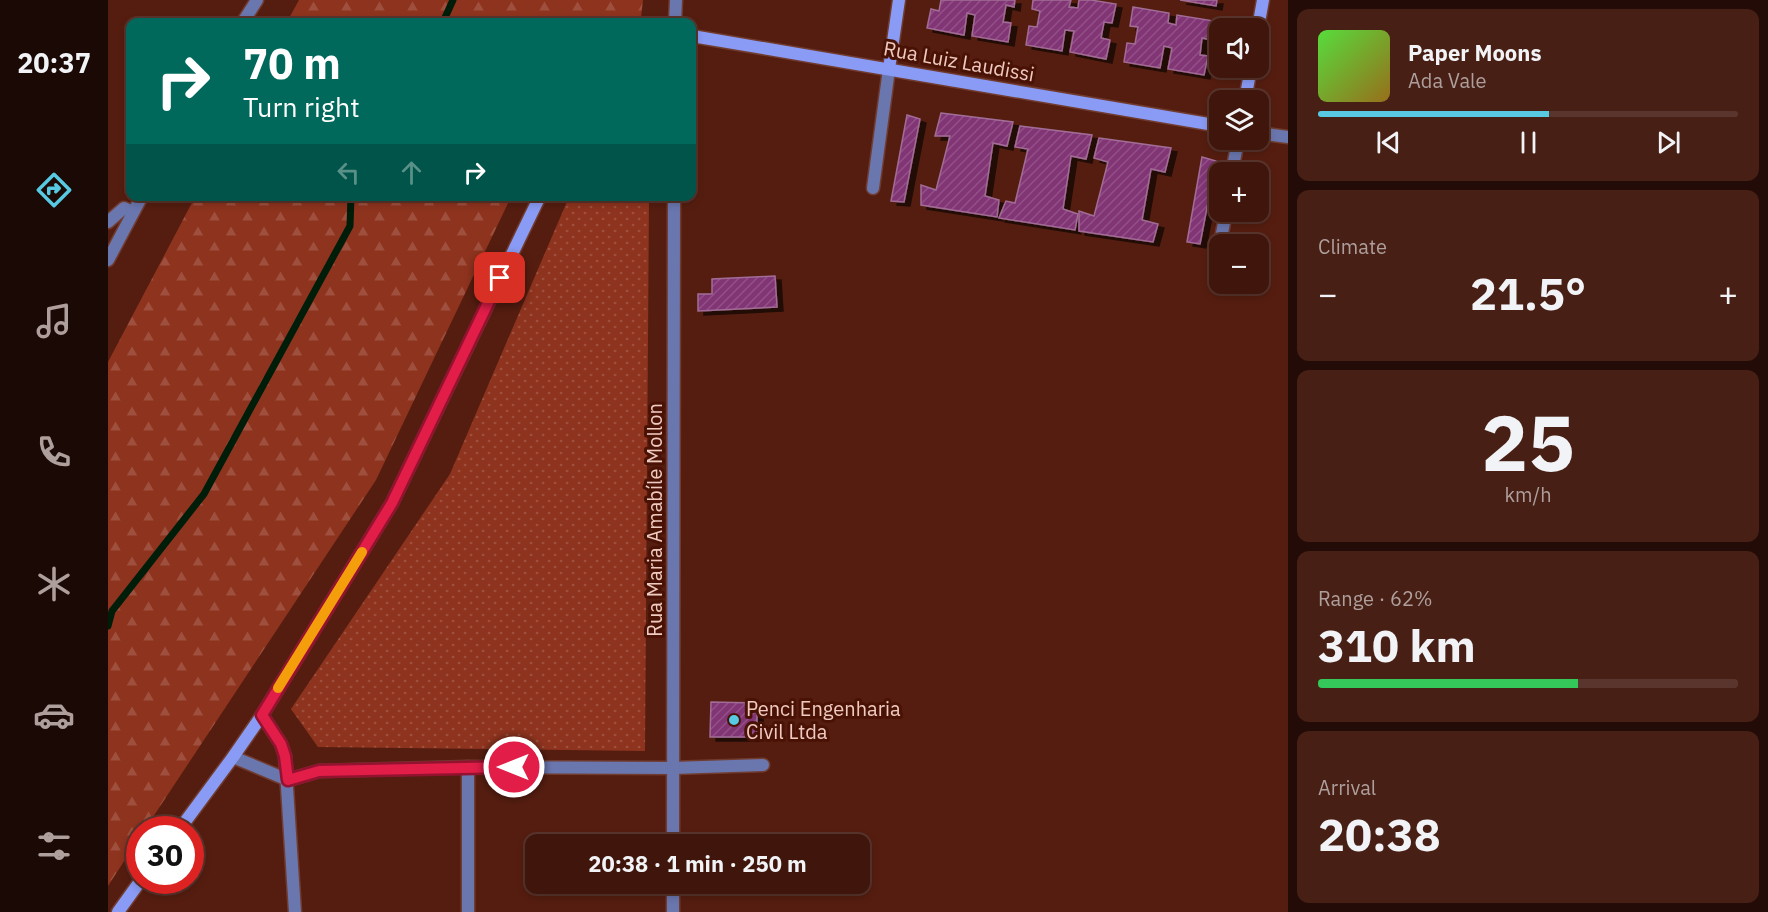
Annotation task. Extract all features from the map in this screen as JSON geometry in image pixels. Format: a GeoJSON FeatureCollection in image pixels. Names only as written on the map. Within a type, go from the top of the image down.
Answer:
{"type":"FeatureCollection","features":[{"type":"Feature","properties":{"kind":"street"},"geometry":{"type":"LineString","coordinates":[[246,18],[257,0]]}},
{"type":"Feature","properties":{"kind":"street"},"geometry":{"type":"LineString","coordinates":[[675,18],[676,0]]}},
{"type":"Feature","properties":{"kind":"street"},"geometry":{"type":"LineString","coordinates":[[873,188],[899,0]]}},
{"type":"Feature","properties":{"kind":"street"},"geometry":{"type":"LineString","coordinates":[[1260,18],[1263,0]]}},
{"type":"Feature","properties":{"kind":"street","name":"Rua Luiz Laudissi"},"geometry":{"type":"LineString","coordinates":[[696,37],[1209,124]]}},
{"type":"Feature","properties":{"kind":"street"},"geometry":{"type":"LineString","coordinates":[[1269,134],[1288,137]]}},
{"type":"Feature","properties":{"kind":"street"},"geometry":{"type":"LineString","coordinates":[[108,260],[139,201]]}},
{"type":"Feature","properties":{"kind":"street"},"geometry":{"type":"LineString","coordinates":[[189,816],[262,715],[392,503],[538,201]]}},
{"type":"Feature","properties":{"kind":"street","name":"Rua Maria Amabíle Mollon"},"geometry":{"type":"LineString","coordinates":[[673,834],[674,201]]}},
{"type":"Feature","properties":{"kind":"street"},"geometry":{"type":"LineString","coordinates":[[108,222],[124,208],[133,212]]}},
{"type":"Feature","properties":{"kind":"street"},"geometry":{"type":"LineString","coordinates":[[262,715],[281,744],[285,756],[296,912]]}},
{"type":"Feature","properties":{"kind":"street"},"geometry":{"type":"LineString","coordinates":[[233,757],[288,780],[319,771],[468,767],[673,768],[762,765]]}},
{"type":"Feature","properties":{"kind":"street"},"geometry":{"type":"LineString","coordinates":[[468,767],[468,912]]}},
{"type":"Feature","properties":{"kind":"street"},"geometry":{"type":"LineString","coordinates":[[118,912],[131,894]]}},
{"type":"Feature","properties":{"kind":"street"},"geometry":{"type":"LineString","coordinates":[[673,894],[673,912]]}},
{"type":"Feature","properties":{"kind":"green space"},"geometry":{"type":"Polygon","coordinates":[[[299,0],[643,0],[639,18],[289,18],[299,0]]]}},
{"type":"Feature","properties":{"kind":"green space"},"geometry":{"type":"Polygon","coordinates":[[[193,201],[509,201],[376,480],[154,816],[126,816],[126,858],[108,886],[108,362],[193,201]]]}},
{"type":"Feature","properties":{"kind":"green space"},"geometry":{"type":"Polygon","coordinates":[[[567,201],[649,201],[645,751],[318,747],[291,709],[450,474],[567,201]]]}},
{"type":"Feature","properties":{"kind":"building"},"geometry":{"type":"Polygon","coordinates":[[[941,0],[1015,0],[1014,7],[1006,5],[1003,22],[1011,23],[1008,42],[972,36],[975,15],[967,13],[964,35],[927,28],[931,9],[939,11],[941,0]]]}},
{"type":"Feature","properties":{"kind":"building"},"geometry":{"type":"Polygon","coordinates":[[[1033,0],[1071,0],[1069,7],[1078,8],[1079,0],[1116,4],[1112,23],[1104,22],[1101,38],[1110,40],[1106,59],[1070,52],[1074,31],[1065,30],[1062,51],[1026,45],[1029,26],[1037,27],[1040,11],[1032,9],[1033,0]]]}},
{"type":"Feature","properties":{"kind":"building"},"geometry":{"type":"Polygon","coordinates":[[[1180,0],[1217,0],[1216,6],[1180,0]]]}},
{"type":"Feature","properties":{"kind":"building"},"geometry":{"type":"Polygon","coordinates":[[[1133,7],[1169,13],[1168,23],[1176,25],[1177,15],[1209,20],[1209,40],[1202,38],[1200,55],[1208,56],[1204,75],[1168,69],[1172,48],[1164,46],[1160,68],[1124,62],[1127,43],[1135,44],[1138,27],[1130,26],[1133,7]]]}},
{"type":"Feature","properties":{"kind":"building"},"geometry":{"type":"Polygon","coordinates":[[[941,113],[1013,122],[1007,146],[993,143],[985,196],[999,200],[997,217],[921,205],[921,185],[936,190],[950,136],[935,136],[941,113]]]}},
{"type":"Feature","properties":{"kind":"building"},"geometry":{"type":"Polygon","coordinates":[[[907,115],[920,119],[904,202],[891,201],[907,115]]]}},
{"type":"Feature","properties":{"kind":"building"},"geometry":{"type":"Polygon","coordinates":[[[1020,126],[1092,135],[1086,159],[1071,156],[1063,209],[1078,214],[1075,230],[999,218],[1006,201],[1015,203],[1028,149],[1015,147],[1020,126]]]}},
{"type":"Feature","properties":{"kind":"building"},"geometry":{"type":"Polygon","coordinates":[[[1099,138],[1171,148],[1165,172],[1151,169],[1142,220],[1158,224],[1153,242],[1079,231],[1079,211],[1094,216],[1108,162],[1094,158],[1099,138]]]}},
{"type":"Feature","properties":{"kind":"building"},"geometry":{"type":"Polygon","coordinates":[[[1202,157],[1216,161],[1209,162],[1209,197],[1200,244],[1187,242],[1202,157]]]}},
{"type":"Feature","properties":{"kind":"building"},"geometry":{"type":"Polygon","coordinates":[[[775,276],[777,307],[698,311],[698,294],[712,294],[712,279],[775,276]]]}},
{"type":"Feature","properties":{"kind":"building","name":"Penci Engenharia Civil Ltda"},"geometry":{"type":"Polygon","coordinates":[[[711,702],[757,703],[757,737],[710,737],[711,702]]]}},
{"type":"Feature","properties":{"kind":"waterway"},"geometry":{"type":"LineString","coordinates":[[445,18],[453,0]]}},
{"type":"Feature","properties":{"kind":"waterway"},"geometry":{"type":"LineString","coordinates":[[108,626],[112,611],[204,494],[350,226],[351,201]]}},
{"type":"Feature","properties":{"kind":"slow traffic"},"geometry":{"type":"LineString","coordinates":[[278,688],[362,552]]}},
{"type":"Feature","properties":{"kind":"place","name":"Penci Engenharia Civil Ltda"},"geometry":{"type":"Point","coordinates":[734,720]}},
{"type":"Feature","properties":{"kind":"route"},"geometry":{"type":"LineString","coordinates":[[500,278],[392,503],[262,715],[281,744],[288,780],[319,771],[514,767]]}}]}
